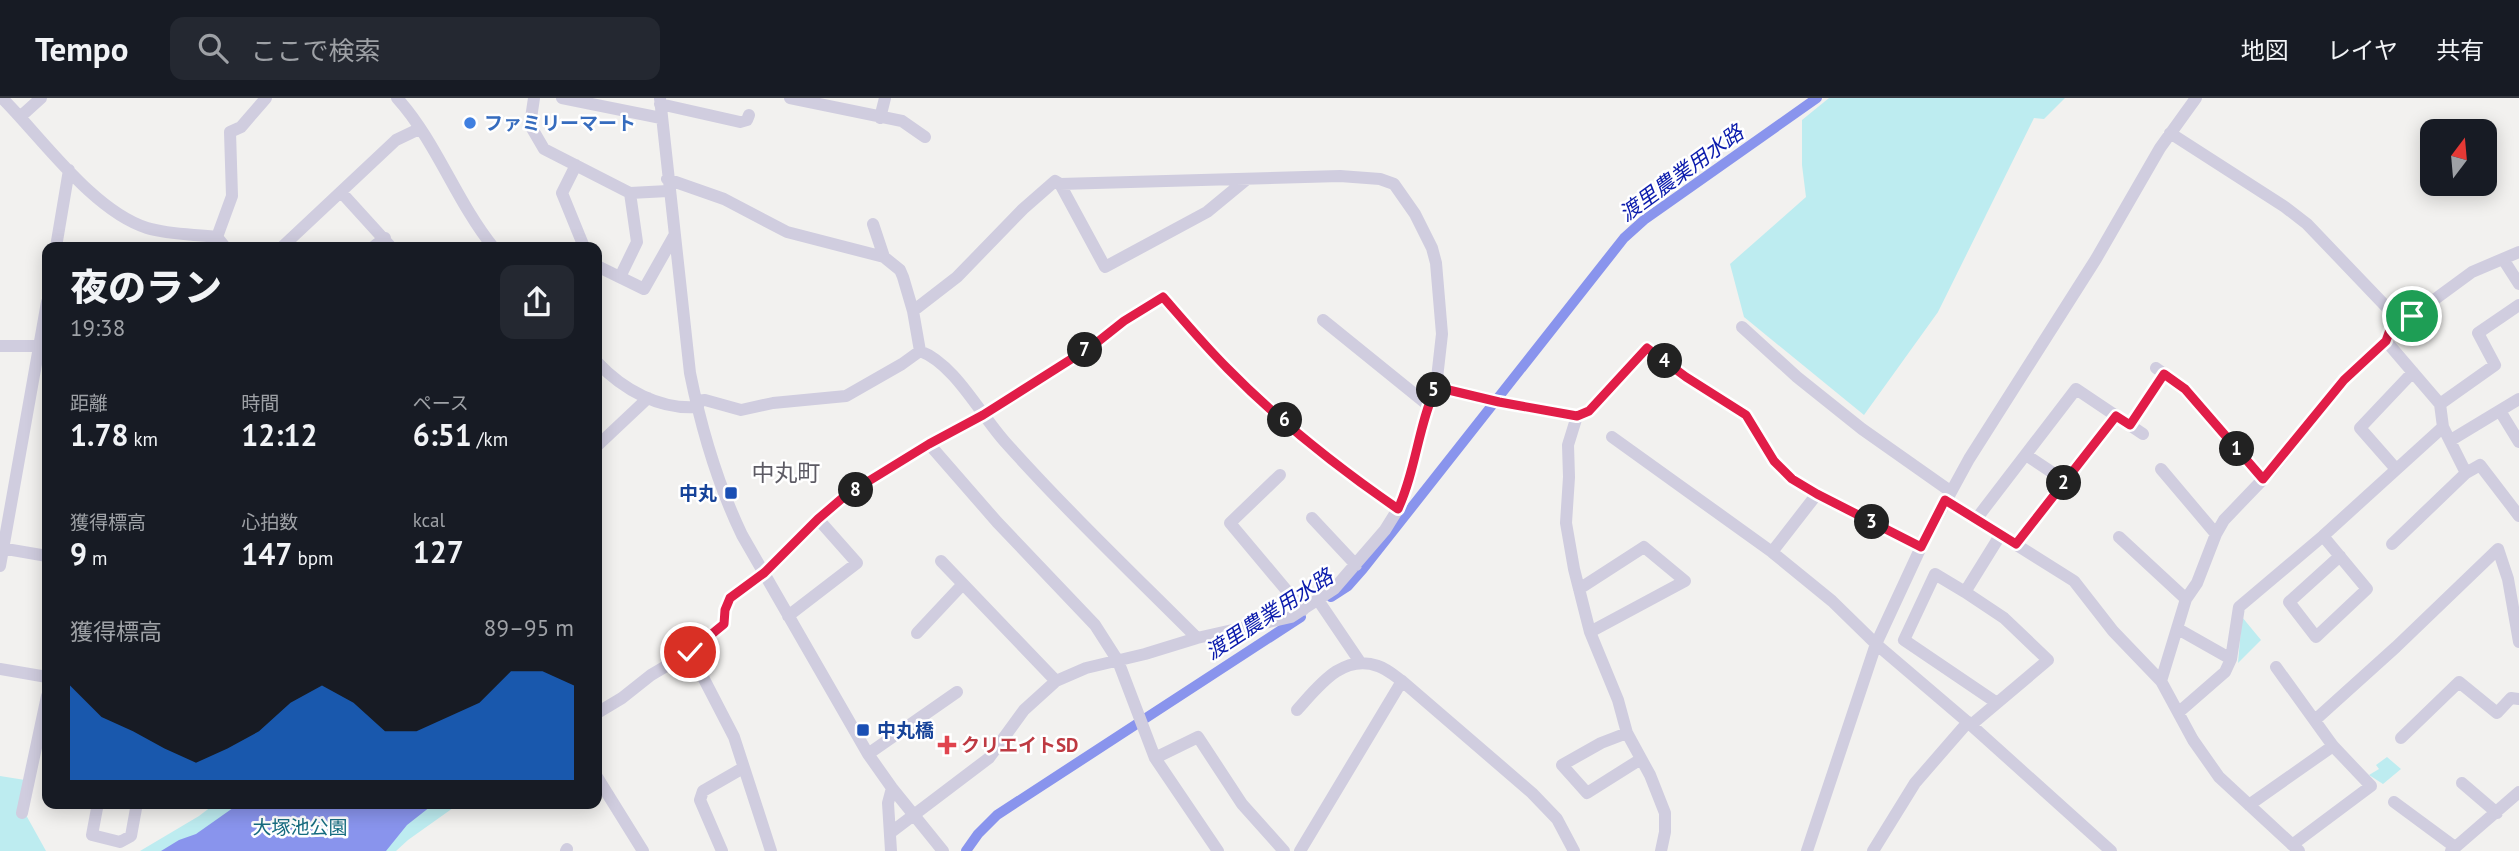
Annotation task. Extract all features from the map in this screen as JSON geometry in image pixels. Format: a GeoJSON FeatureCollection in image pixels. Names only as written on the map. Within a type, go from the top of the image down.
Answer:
{"type":"FeatureCollection","features":[{"type":"Feature","properties":{"kind":"street"},"geometry":{"type":"LineString","coordinates":[[2,98],[69,170],[116,213],[144,227],[221,242],[232,196],[230,132],[241,127],[266,98]]}},
{"type":"Feature","properties":{"kind":"street"},"geometry":{"type":"LineString","coordinates":[[20,117],[41,98]]}},
{"type":"Feature","properties":{"kind":"street"},"geometry":{"type":"LineString","coordinates":[[397,98],[490,242]]}},
{"type":"Feature","properties":{"kind":"street"},"geometry":{"type":"LineString","coordinates":[[534,98],[530,125],[544,149],[630,193],[668,185],[724,199],[787,232],[884,257],[900,270],[913,312],[920,351]]}},
{"type":"Feature","properties":{"kind":"street"},"geometry":{"type":"LineString","coordinates":[[562,98],[661,118]]}},
{"type":"Feature","properties":{"kind":"street"},"geometry":{"type":"LineString","coordinates":[[790,98],[831,102],[880,118],[902,121],[925,137]]}},
{"type":"Feature","properties":{"kind":"street"},"geometry":{"type":"LineString","coordinates":[[880,118],[885,98]]}},
{"type":"Feature","properties":{"kind":"street"},"geometry":{"type":"LineString","coordinates":[[1807,851],[1876,644],[1921,547],[1948,495],[2096,259],[2170,133],[2196,98]]}},
{"type":"Feature","properties":{"kind":"street"},"geometry":{"type":"LineString","coordinates":[[749,115],[747,120],[740,122],[660,101],[687,350],[697,404],[727,501],[742,535],[868,754],[943,851]]}},
{"type":"Feature","properties":{"kind":"street"},"geometry":{"type":"LineString","coordinates":[[287,242],[396,140],[419,129]]}},
{"type":"Feature","properties":{"kind":"street"},"geometry":{"type":"LineString","coordinates":[[2170,133],[2286,207],[2307,224],[2395,316],[2412,316],[2472,272],[2519,252]]}},
{"type":"Feature","properties":{"kind":"street"},"geometry":{"type":"LineString","coordinates":[[576,165],[562,193],[582,242]]}},
{"type":"Feature","properties":{"kind":"street"},"geometry":{"type":"LineString","coordinates":[[57,242],[69,170]]}},
{"type":"Feature","properties":{"kind":"street"},"geometry":{"type":"LineString","coordinates":[[890,833],[989,758],[1024,710],[1056,681],[1086,668],[1197,638],[1283,620],[1320,603],[1356,565],[1385,530],[1398,509],[1410,479],[1428,405],[1436,387],[1442,334],[1436,263],[1432,248],[1415,214],[1394,184],[1380,179],[1340,176],[1060,184],[1055,181],[1005,227],[957,277],[913,312]]}},
{"type":"Feature","properties":{"kind":"street"},"geometry":{"type":"LineString","coordinates":[[1060,184],[1105,267],[1207,212],[1247,178]]}},
{"type":"Feature","properties":{"kind":"street"},"geometry":{"type":"LineString","coordinates":[[341,192],[388,242]]}},
{"type":"Feature","properties":{"kind":"street"},"geometry":{"type":"LineString","coordinates":[[620,277],[637,242],[630,193]]}},
{"type":"Feature","properties":{"kind":"street"},"geometry":{"type":"LineString","coordinates":[[873,224],[884,257]]}},
{"type":"Feature","properties":{"kind":"street"},"geometry":{"type":"LineString","coordinates":[[602,268],[644,289],[674,236]]}},
{"type":"Feature","properties":{"kind":"street"},"geometry":{"type":"LineString","coordinates":[[2503,259],[2519,284]]}},
{"type":"Feature","properties":{"kind":"street"},"geometry":{"type":"LineString","coordinates":[[602,710],[651,675],[690,652],[724,624],[725,610],[730,598],[764,573],[846,495],[929,444],[983,415],[1163,297],[1228,369],[1265,404],[1360,482],[1398,509]]}},
{"type":"Feature","properties":{"kind":"street"},"geometry":{"type":"LineString","coordinates":[[2440,404],[2495,365],[2478,333],[2519,305]]}},
{"type":"Feature","properties":{"kind":"street"},"geometry":{"type":"LineString","coordinates":[[2161,681],[2186,599],[2197,583],[2224,520],[2263,479],[2344,380],[2386,341],[2395,316]]}},
{"type":"Feature","properties":{"kind":"street"},"geometry":{"type":"LineString","coordinates":[[1323,320],[1428,405]]}},
{"type":"Feature","properties":{"kind":"street"},"geometry":{"type":"LineString","coordinates":[[1742,327],[1797,377],[1977,518],[2074,581],[2113,631],[2161,681],[2193,740],[2219,777],[2295,848],[2371,786],[2333,746],[2276,667]]}},
{"type":"Feature","properties":{"kind":"street"},"geometry":{"type":"LineString","coordinates":[[2386,341],[2440,404],[2443,426],[2466,473]]}},
{"type":"Feature","properties":{"kind":"street"},"geometry":{"type":"LineString","coordinates":[[0,346],[42,346]]}},
{"type":"Feature","properties":{"kind":"street"},"geometry":{"type":"LineString","coordinates":[[1436,387],[1577,416],[1589,411],[1647,348],[1686,377],[1746,415],[1783,472],[1817,494],[1921,547]]}},
{"type":"Feature","properties":{"kind":"street"},"geometry":{"type":"LineString","coordinates":[[602,366],[648,398],[673,407],[697,404],[705,400],[741,410],[773,403],[846,396],[920,351]]}},
{"type":"Feature","properties":{"kind":"street"},"geometry":{"type":"LineString","coordinates":[[920,351],[929,354],[949,371],[1004,441],[1071,513],[1197,638]]}},
{"type":"Feature","properties":{"kind":"street"},"geometry":{"type":"LineString","coordinates":[[0,566],[1,548],[42,355]]}},
{"type":"Feature","properties":{"kind":"street"},"geometry":{"type":"LineString","coordinates":[[2130,425],[2160,371],[2185,389],[2263,479]]}},
{"type":"Feature","properties":{"kind":"street"},"geometry":{"type":"LineString","coordinates":[[2396,468],[2360,428],[2413,372]]}},
{"type":"Feature","properties":{"kind":"street"},"geometry":{"type":"LineString","coordinates":[[1977,518],[2076,389],[2143,434]]}},
{"type":"Feature","properties":{"kind":"street"},"geometry":{"type":"LineString","coordinates":[[602,441],[648,398]]}},
{"type":"Feature","properties":{"kind":"street"},"geometry":{"type":"LineString","coordinates":[[2451,440],[2519,399]]}},
{"type":"Feature","properties":{"kind":"street"},"geometry":{"type":"LineString","coordinates":[[2500,411],[2519,442]]}},
{"type":"Feature","properties":{"kind":"street"},"geometry":{"type":"LineString","coordinates":[[1577,416],[1568,445],[1566,523],[1590,632],[1618,700],[1628,733],[1650,775],[1665,813],[1661,851]]}},
{"type":"Feature","properties":{"kind":"street"},"geometry":{"type":"LineString","coordinates":[[2016,544],[2116,416]]}},
{"type":"Feature","properties":{"kind":"street"},"geometry":{"type":"LineString","coordinates":[[2179,712],[2225,672],[2231,659],[2239,607],[2323,536],[2443,426]]}},
{"type":"Feature","properties":{"kind":"street"},"geometry":{"type":"LineString","coordinates":[[1612,437],[1772,552],[1832,601],[1876,644],[1969,723],[2111,851]]}},
{"type":"Feature","properties":{"kind":"street"},"geometry":{"type":"LineString","coordinates":[[929,444],[997,522],[1094,625],[1118,661],[1154,758],[1218,851]]}},
{"type":"Feature","properties":{"kind":"street"},"geometry":{"type":"LineString","coordinates":[[2026,455],[2065,481]]}},
{"type":"Feature","properties":{"kind":"street"},"geometry":{"type":"LineString","coordinates":[[2392,544],[2466,473],[2480,465],[2519,516]]}},
{"type":"Feature","properties":{"kind":"street"},"geometry":{"type":"LineString","coordinates":[[2161,469],[2216,534]]}},
{"type":"Feature","properties":{"kind":"street"},"geometry":{"type":"LineString","coordinates":[[1280,475],[1230,523],[1303,610]]}},
{"type":"Feature","properties":{"kind":"street"},"geometry":{"type":"LineString","coordinates":[[1772,552],[1817,494]]}},
{"type":"Feature","properties":{"kind":"street"},"geometry":{"type":"LineString","coordinates":[[1312,518],[1356,565]]}},
{"type":"Feature","properties":{"kind":"street"},"geometry":{"type":"LineString","coordinates":[[788,615],[857,563],[818,519]]}},
{"type":"Feature","properties":{"kind":"street"},"geometry":{"type":"LineString","coordinates":[[1965,592],[2001,534]]}},
{"type":"Feature","properties":{"kind":"street"},"geometry":{"type":"LineString","coordinates":[[2323,536],[2340,556],[2367,589],[2316,637],[2289,602],[2340,556]]}},
{"type":"Feature","properties":{"kind":"street"},"geometry":{"type":"LineString","coordinates":[[2119,537],[2186,599]]}},
{"type":"Feature","properties":{"kind":"street"},"geometry":{"type":"LineString","coordinates":[[1579,589],[1644,547],[1685,581],[1590,632]]}},
{"type":"Feature","properties":{"kind":"street"},"geometry":{"type":"LineString","coordinates":[[1,548],[42,555]]}},
{"type":"Feature","properties":{"kind":"street"},"geometry":{"type":"LineString","coordinates":[[2315,720],[2498,549],[2508,579],[2519,642]]}},
{"type":"Feature","properties":{"kind":"street"},"geometry":{"type":"LineString","coordinates":[[941,561],[1056,681]]}},
{"type":"Feature","properties":{"kind":"street"},"geometry":{"type":"LineString","coordinates":[[1872,851],[1915,783],[1969,723],[1997,702],[2048,660],[2004,618],[1935,574],[1904,640],[1997,702]]}},
{"type":"Feature","properties":{"kind":"street"},"geometry":{"type":"LineString","coordinates":[[917,634],[962,585]]}},
{"type":"Feature","properties":{"kind":"street"},"geometry":{"type":"LineString","coordinates":[[1320,603],[1360,662]]}},
{"type":"Feature","properties":{"kind":"street"},"geometry":{"type":"LineString","coordinates":[[2178,629],[2231,659]]}},
{"type":"Feature","properties":{"kind":"street"},"geometry":{"type":"LineString","coordinates":[[690,652],[734,737],[771,851]]}},
{"type":"Feature","properties":{"kind":"street"},"geometry":{"type":"LineString","coordinates":[[1297,710],[1333,673],[1360,662],[1380,666],[1402,681],[1532,793],[1557,819],[1574,851]]}},
{"type":"Feature","properties":{"kind":"street"},"geometry":{"type":"LineString","coordinates":[[0,669],[42,676]]}},
{"type":"Feature","properties":{"kind":"street"},"geometry":{"type":"LineString","coordinates":[[1300,851],[1402,681]]}},
{"type":"Feature","properties":{"kind":"street"},"geometry":{"type":"LineString","coordinates":[[2401,738],[2459,682],[2497,713],[2511,698],[2519,699]]}},
{"type":"Feature","properties":{"kind":"street"},"geometry":{"type":"LineString","coordinates":[[868,754],[957,692]]}},
{"type":"Feature","properties":{"kind":"street"},"geometry":{"type":"LineString","coordinates":[[22,813],[42,719]]}},
{"type":"Feature","properties":{"kind":"street"},"geometry":{"type":"LineString","coordinates":[[1628,733],[1601,743],[1562,765],[1587,793],[1641,760]]}},
{"type":"Feature","properties":{"kind":"street"},"geometry":{"type":"LineString","coordinates":[[1154,758],[1198,737],[1242,804],[1284,851]]}},
{"type":"Feature","properties":{"kind":"street"},"geometry":{"type":"LineString","coordinates":[[2249,805],[2333,746]]}},
{"type":"Feature","properties":{"kind":"street"},"geometry":{"type":"LineString","coordinates":[[722,851],[700,800],[704,791],[743,768]]}},
{"type":"Feature","properties":{"kind":"street"},"geometry":{"type":"LineString","coordinates":[[2462,783],[2497,813]]}},
{"type":"Feature","properties":{"kind":"street"},"geometry":{"type":"LineString","coordinates":[[602,785],[643,851]]}},
{"type":"Feature","properties":{"kind":"street"},"geometry":{"type":"LineString","coordinates":[[891,851],[888,803],[892,788]]}},
{"type":"Feature","properties":{"kind":"street"},"geometry":{"type":"LineString","coordinates":[[2394,802],[2453,849],[2519,792]]}},
{"type":"Feature","properties":{"kind":"street"},"geometry":{"type":"LineString","coordinates":[[97,809],[92,835],[120,842],[131,836],[136,809]]}},
{"type":"Feature","properties":{"kind":"green space"},"geometry":{"type":"Polygon","coordinates":[[[1829,98],[2065,98],[2044,119],[2034,118],[1938,312],[1864,415],[1744,317],[1730,264],[1806,197],[1802,165],[1802,120],[1829,98]]]}},
{"type":"Feature","properties":{"kind":"green space"},"geometry":{"type":"Polygon","coordinates":[[[2242,617],[2261,640],[2238,663],[2242,617]]]}},
{"type":"Feature","properties":{"kind":"green space"},"geometry":{"type":"Polygon","coordinates":[[[2387,757],[2401,769],[2383,784],[2369,775],[2379,769],[2376,765],[2387,757]]]}},
{"type":"Feature","properties":{"kind":"green space"},"geometry":{"type":"Polygon","coordinates":[[[0,776],[25,780],[26,815],[46,851],[0,851],[0,776]]]}},
{"type":"Feature","properties":{"kind":"green space","name":"大塚池公園"},"geometry":{"type":"Polygon","coordinates":[[[208,809],[452,809],[396,851],[140,851],[208,809]]]}},
{"type":"Feature","properties":{"kind":"water","name":"大塚池公園"},"geometry":{"type":"Polygon","coordinates":[[[231,809],[427,809],[407,825],[386,851],[161,851],[196,834],[231,809]]]}},
{"type":"Feature","properties":{"kind":"waterway","name":"渡里農業用水路"},"geometry":{"type":"LineString","coordinates":[[1331,597],[1348,586],[1363,569],[1624,238],[1644,220],[1817,98]]}},
{"type":"Feature","properties":{"kind":"waterway","name":"渡里農業用水路"},"geometry":{"type":"LineString","coordinates":[[966,851],[997,815],[1301,617]]}},
{"type":"Feature","properties":{"kind":"place","name":"ファミリーマート"},"geometry":{"type":"Point","coordinates":[470,123]}},
{"type":"Feature","properties":{"kind":"place","name":"中丸"},"geometry":{"type":"Point","coordinates":[731,493]}},
{"type":"Feature","properties":{"kind":"place","name":"中丸橋"},"geometry":{"type":"Point","coordinates":[863,730]}},
{"type":"Feature","properties":{"kind":"place","name":"クリエイトSD"},"geometry":{"type":"Point","coordinates":[947,745]}},
{"type":"Feature","properties":{"kind":"district","name":"中丸町"},"geometry":{"type":"Point","coordinates":[786,472]}},
{"type":"Feature","properties":{"kind":"route"},"geometry":{"type":"LineString","coordinates":[[690,652],[724,624],[725,610],[730,598],[764,573],[846,495],[929,444],[983,415],[1163,297],[1228,369],[1265,404],[1360,482],[1398,509],[1410,479],[1428,405],[1436,387],[1577,416],[1589,411],[1647,348],[1686,377],[1746,415],[1774,461],[1792,479],[1921,547],[1945,500],[1954,503],[2016,544],[2116,416],[2130,425],[2164,374],[2185,389],[2263,479],[2344,380],[2386,341],[2395,316],[2412,316]]}}]}
